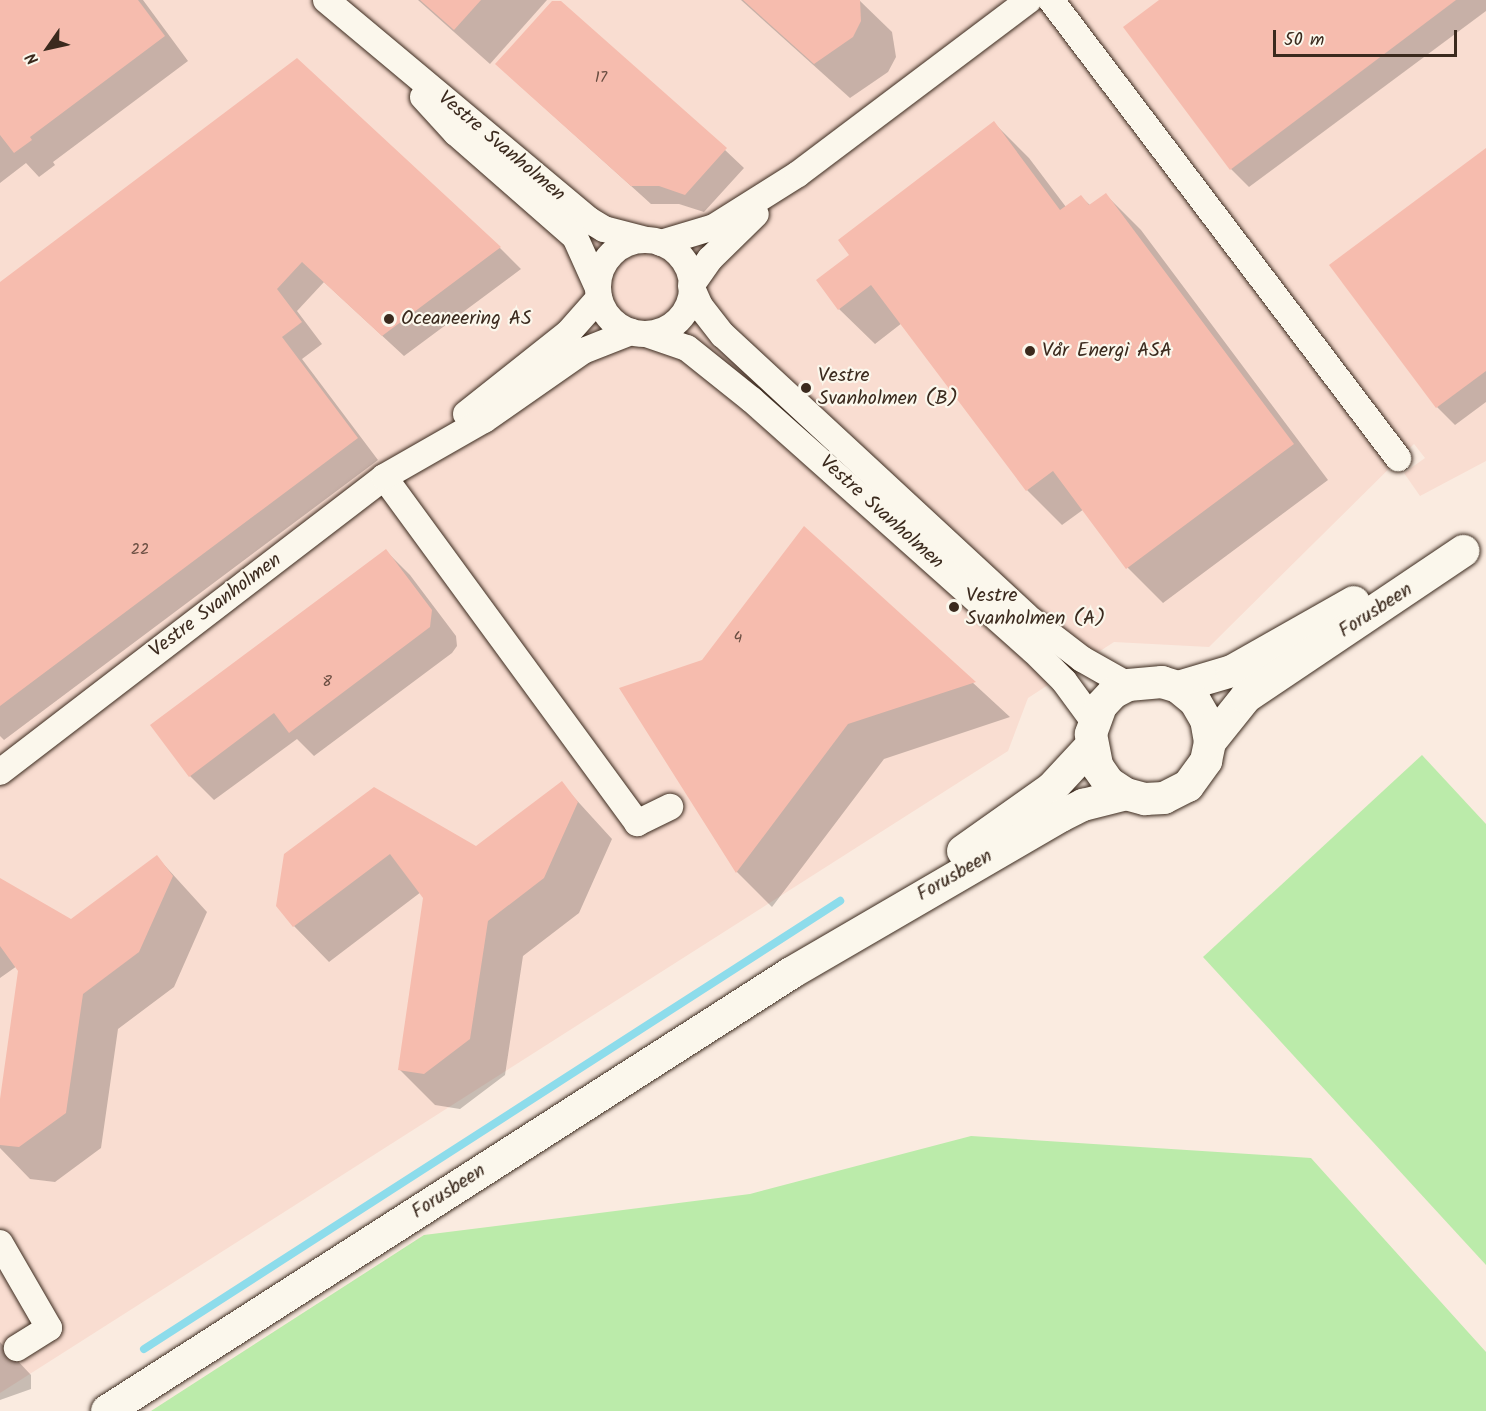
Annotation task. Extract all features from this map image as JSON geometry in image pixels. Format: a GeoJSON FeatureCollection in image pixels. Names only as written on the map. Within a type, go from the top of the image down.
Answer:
{"type":"FeatureCollection","features":[{"type":"Feature","properties":{"kind":"main road","name":"Forusbeen"},"geometry":{"type":"LineString","coordinates":[[1178,687],[1232,670],[1346,606],[1474,545]]}},
{"type":"Feature","properties":{"kind":"main road","name":"Forusbeen"},"geometry":{"type":"LineString","coordinates":[[1210,742],[1235,709],[1262,684],[1401,596],[1474,545]]}},
{"type":"Feature","properties":{"kind":"main road"},"geometry":{"type":"LineString","coordinates":[[1162,681],[1178,687],[1195,701],[1206,720],[1210,742],[1206,761],[1188,786],[1164,798],[1145,799],[1126,794],[1109,783],[1097,766],[1092,734],[1113,693],[1128,685],[1162,681]]}},
{"type":"Feature","properties":{"kind":"main road","name":"Forusbeen"},"geometry":{"type":"LineString","coordinates":[[791,973],[1042,795],[1092,734]]}},
{"type":"Feature","properties":{"kind":"main road","name":"Forusbeen"},"geometry":{"type":"LineString","coordinates":[[107,1411],[791,973],[1061,816],[1083,805],[1126,794]]}},
{"type":"Feature","properties":{"kind":"street","name":"Vestre Svanholmen"},"geometry":{"type":"LineString","coordinates":[[326,0],[589,220],[604,229],[653,242]]}},
{"type":"Feature","properties":{"kind":"street"},"geometry":{"type":"LineString","coordinates":[[798,174],[727,241],[692,287],[689,302],[673,325],[638,333],[605,313],[598,292],[607,259],[631,242],[653,242],[714,226],[798,174],[1029,0]]}},
{"type":"Feature","properties":{"kind":"street"},"geometry":{"type":"LineString","coordinates":[[1051,0],[1398,458]]}},
{"type":"Feature","properties":{"kind":"street","name":"Vestre Svanholmen"},"geometry":{"type":"LineString","coordinates":[[366,35],[456,133],[575,237],[598,292],[568,333],[473,407],[436,444]]}},
{"type":"Feature","properties":{"kind":"street"},"geometry":{"type":"LineString","coordinates":[[653,242],[683,260],[692,287]]}},
{"type":"Feature","properties":{"kind":"street","name":"Vestre Svanholmen"},"geometry":{"type":"LineString","coordinates":[[692,287],[700,306],[723,335],[1026,616],[1082,659],[1128,685]]}},
{"type":"Feature","properties":{"kind":"street","name":"Vestre Svanholmen"},"geometry":{"type":"LineString","coordinates":[[0,771],[384,477],[436,444],[484,420],[583,351],[638,333],[687,348],[752,400],[1033,650],[1064,681],[1092,734]]}},
{"type":"Feature","properties":{"kind":"street"},"geometry":{"type":"LineString","coordinates":[[384,477],[637,823],[670,807]]}},
{"type":"Feature","properties":{"kind":"street"},"geometry":{"type":"LineString","coordinates":[[0,1243],[49,1328],[17,1348]]}},
{"type":"Feature","properties":{"kind":"shaded area"},"geometry":{"type":"Polygon","coordinates":[[[0,0],[1486,0],[1486,461],[1420,496],[1404,473],[1425,458],[1414,444],[1209,647],[1114,642],[1028,698],[1008,751],[0,1393],[0,0]]]}},
{"type":"Feature","properties":{"kind":"green space"},"geometry":{"type":"Polygon","coordinates":[[[1422,755],[1486,824],[1486,1265],[1203,957],[1422,755]]]}},
{"type":"Feature","properties":{"kind":"green space"},"geometry":{"type":"Polygon","coordinates":[[[971,1136],[1311,1158],[1486,1352],[1486,1411],[151,1411],[424,1235],[750,1194],[971,1136]]]}},
{"type":"Feature","properties":{"kind":"building"},"geometry":{"type":"Polygon","coordinates":[[[0,0],[138,0],[165,36],[30,137],[32,140],[14,153],[0,135],[0,0]]]}},
{"type":"Feature","properties":{"kind":"building"},"geometry":{"type":"Polygon","coordinates":[[[420,0],[481,0],[454,30],[420,0]]]}},
{"type":"Feature","properties":{"kind":"building"},"geometry":{"type":"Polygon","coordinates":[[[743,0],[860,0],[861,21],[853,37],[814,64],[743,0]]]}},
{"type":"Feature","properties":{"kind":"building"},"geometry":{"type":"Polygon","coordinates":[[[1159,0],[1456,0],[1230,170],[1123,27],[1159,0]]]}},
{"type":"Feature","properties":{"kind":"building"},"geometry":{"type":"Polygon","coordinates":[[[552,1],[561,1],[727,148],[685,195],[659,186],[631,186],[495,64],[552,1]]]}},
{"type":"Feature","properties":{"kind":"building"},"geometry":{"type":"Polygon","coordinates":[[[297,58],[501,247],[382,336],[302,262],[277,289],[302,322],[282,337],[358,438],[0,706],[0,282],[297,58]]]}},
{"type":"Feature","properties":{"kind":"building"},"geometry":{"type":"Polygon","coordinates":[[[994,121],[1060,210],[1081,195],[1089,205],[1106,193],[1294,444],[1126,569],[1053,471],[1026,491],[871,285],[838,310],[816,280],[849,255],[838,240],[994,121]]]}},
{"type":"Feature","properties":{"kind":"building"},"geometry":{"type":"Polygon","coordinates":[[[1486,148],[1486,371],[1436,408],[1329,265],[1486,148]]]}},
{"type":"Feature","properties":{"kind":"building"},"geometry":{"type":"Polygon","coordinates":[[[804,526],[976,682],[848,724],[736,873],[619,688],[702,660],[804,526]]]}},
{"type":"Feature","properties":{"kind":"building"},"geometry":{"type":"Polygon","coordinates":[[[386,549],[432,610],[430,627],[289,733],[274,713],[189,777],[150,725],[386,549]]]}},
{"type":"Feature","properties":{"kind":"building"},"geometry":{"type":"Polygon","coordinates":[[[562,781],[578,802],[544,878],[488,921],[470,1039],[424,1074],[398,1070],[423,898],[390,854],[293,927],[276,906],[284,854],[374,787],[476,846],[562,781]]]}},
{"type":"Feature","properties":{"kind":"building"},"geometry":{"type":"Polygon","coordinates":[[[157,855],[173,876],[139,952],[83,994],[66,1113],[19,1147],[0,1145],[0,1099],[18,971],[0,946],[0,878],[71,919],[157,855]]]}},
{"type":"Feature","properties":{"kind":"waterway"},"geometry":{"type":"LineString","coordinates":[[144,1349],[840,901]]}},
{"type":"Feature","properties":{"kind":"place","name":"Oceaneering AS"},"geometry":{"type":"Point","coordinates":[389,319]}},
{"type":"Feature","properties":{"kind":"place","name":"Vår Energi ASA"},"geometry":{"type":"Point","coordinates":[1030,351]}},
{"type":"Feature","properties":{"kind":"place","name":"Vestre Svanholmen (B)"},"geometry":{"type":"Point","coordinates":[806,388]}},
{"type":"Feature","properties":{"kind":"place","name":"Vestre Svanholmen (A)"},"geometry":{"type":"Point","coordinates":[954,607]}}]}
